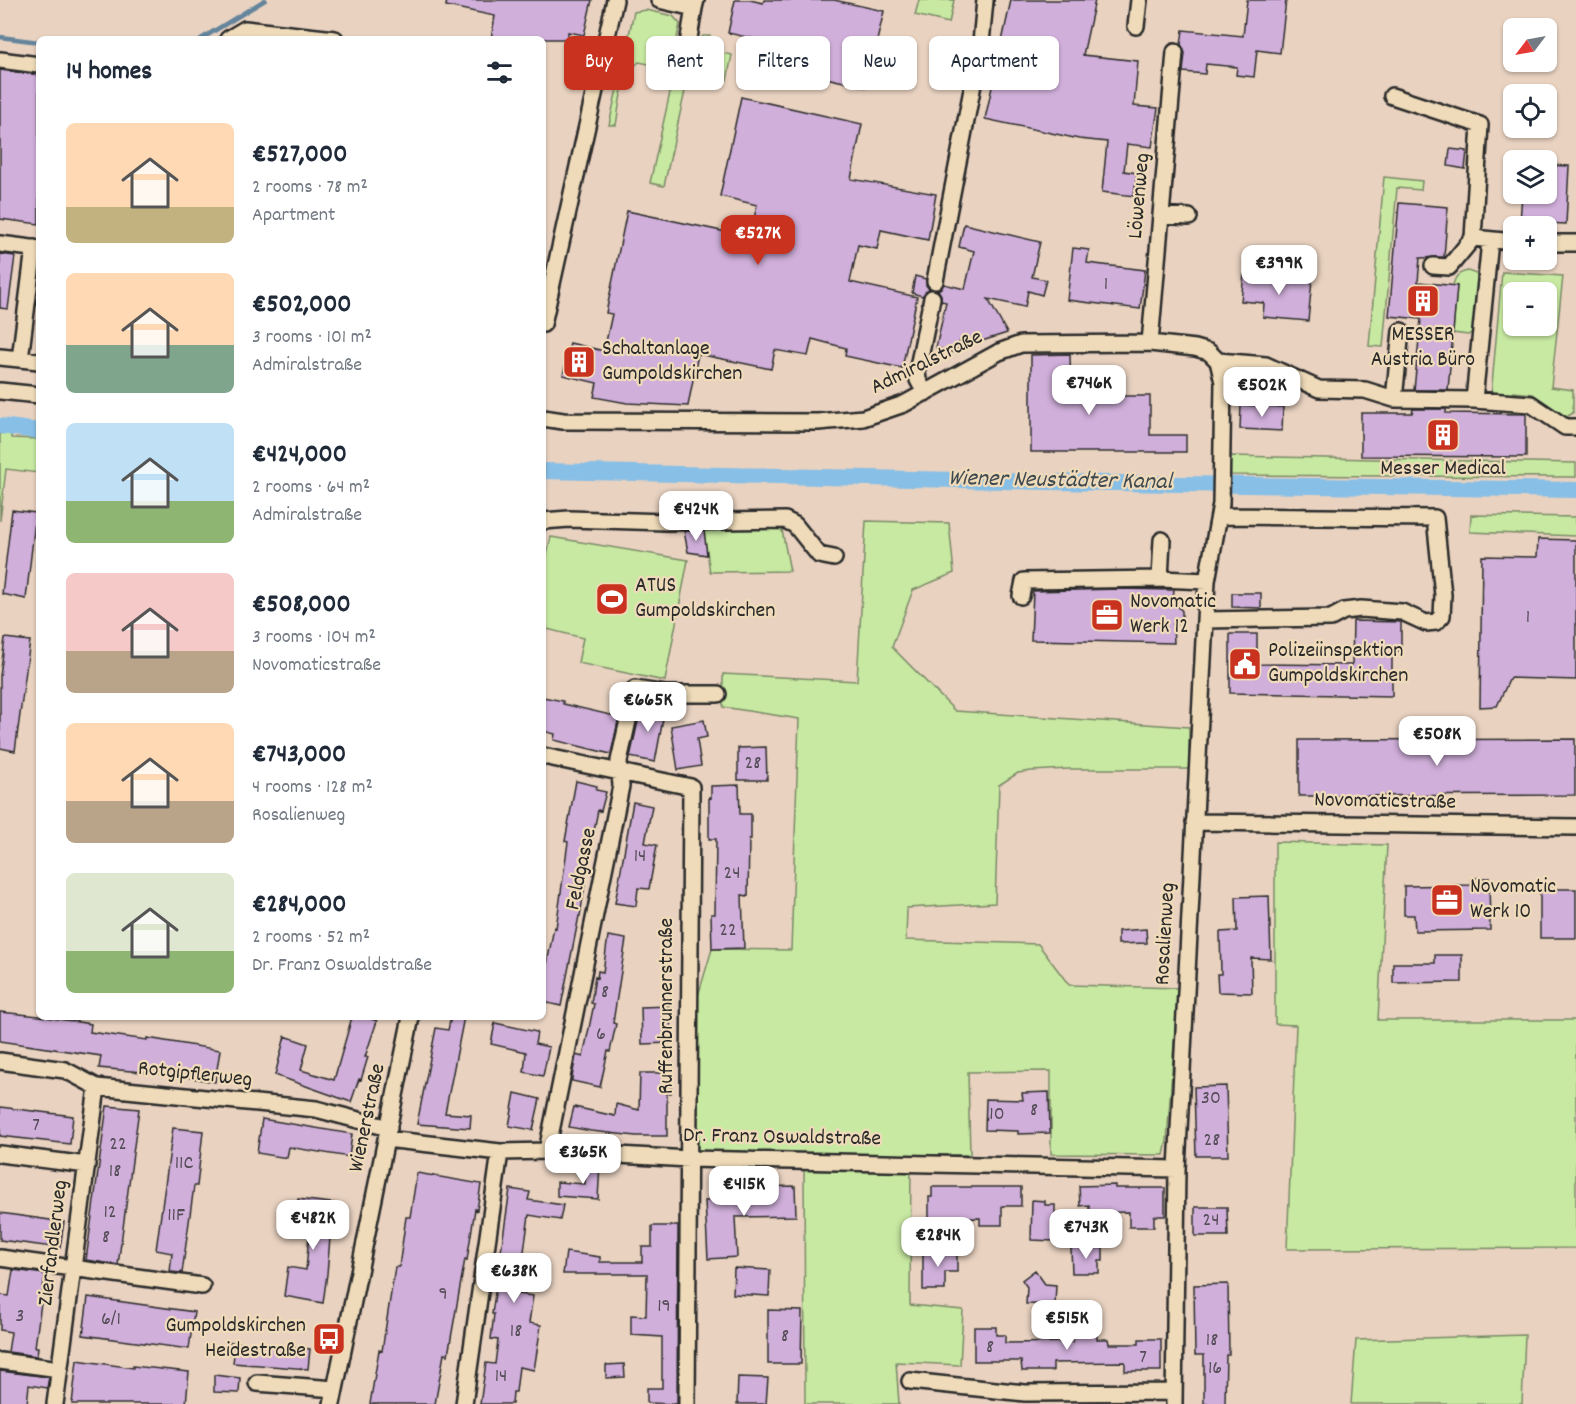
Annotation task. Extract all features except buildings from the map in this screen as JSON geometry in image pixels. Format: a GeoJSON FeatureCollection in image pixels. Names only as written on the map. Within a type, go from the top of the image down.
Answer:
{"type":"FeatureCollection","features":[{"type":"Feature","properties":{"kind":"street"},"geometry":{"type":"LineString","coordinates":[[546,310],[615,0]]}},
{"type":"Feature","properties":{"kind":"street"},"geometry":{"type":"LineString","coordinates":[[659,0],[695,4],[690,36]]}},
{"type":"Feature","properties":{"kind":"street"},"geometry":{"type":"LineString","coordinates":[[935,281],[981,43],[985,0]]}},
{"type":"Feature","properties":{"kind":"street"},"geometry":{"type":"LineString","coordinates":[[1136,26],[1139,0]]}},
{"type":"Feature","properties":{"kind":"street"},"geometry":{"type":"LineString","coordinates":[[233,36],[245,29],[308,36]]}},
{"type":"Feature","properties":{"kind":"street","name":"Löwenweg"},"geometry":{"type":"LineString","coordinates":[[1150,343],[1175,52]]}},
{"type":"Feature","properties":{"kind":"street"},"geometry":{"type":"LineString","coordinates":[[0,60],[36,65]]}},
{"type":"Feature","properties":{"kind":"street"},"geometry":{"type":"LineString","coordinates":[[1392,96],[1480,125],[1473,238],[1449,267],[1434,266]]}},
{"type":"Feature","properties":{"kind":"street"},"geometry":{"type":"LineString","coordinates":[[1161,215],[1189,217]]}},
{"type":"Feature","properties":{"kind":"street"},"geometry":{"type":"LineString","coordinates":[[1473,238],[1503,242]]}},
{"type":"Feature","properties":{"kind":"street"},"geometry":{"type":"LineString","coordinates":[[1474,400],[1490,241]]}},
{"type":"Feature","properties":{"kind":"street"},"geometry":{"type":"LineString","coordinates":[[1557,243],[1576,243]]}},
{"type":"Feature","properties":{"kind":"street"},"geometry":{"type":"LineString","coordinates":[[0,244],[36,249],[20,359]]}},
{"type":"Feature","properties":{"kind":"street"},"geometry":{"type":"LineString","coordinates":[[925,393],[916,372],[932,298]]}},
{"type":"Feature","properties":{"kind":"street"},"geometry":{"type":"LineString","coordinates":[[1394,399],[1401,331]]}},
{"type":"Feature","properties":{"kind":"street","name":"Admiralstraße"},"geometry":{"type":"LineString","coordinates":[[546,418],[563,421],[818,422],[863,418],[904,404],[999,352],[1021,344],[1150,343],[1195,348],[1209,352],[1218,361]]}},
{"type":"Feature","properties":{"kind":"street"},"geometry":{"type":"LineString","coordinates":[[0,357],[36,361]]}},
{"type":"Feature","properties":{"kind":"street"},"geometry":{"type":"LineString","coordinates":[[1218,361],[1266,365],[1319,389],[1365,390],[1394,399],[1474,400],[1531,404],[1565,428],[1576,427]]}},
{"type":"Feature","properties":{"kind":"street","name":"Rosalienweg"},"geometry":{"type":"LineString","coordinates":[[1174,1398],[1177,1169],[1194,822],[1207,581],[1221,498],[1223,382],[1218,361]]}},
{"type":"Feature","properties":{"kind":"street"},"geometry":{"type":"LineString","coordinates":[[0,391],[36,395]]}},
{"type":"Feature","properties":{"kind":"street"},"geometry":{"type":"LineString","coordinates":[[1205,620],[1331,618],[1344,611],[1361,609],[1402,612],[1426,623],[1436,622],[1442,616],[1443,595],[1435,518],[1219,516]]}},
{"type":"Feature","properties":{"kind":"street"},"geometry":{"type":"LineString","coordinates":[[546,521],[785,520],[795,525],[819,555],[834,558]]}},
{"type":"Feature","properties":{"kind":"street"},"geometry":{"type":"LineString","coordinates":[[1160,579],[1162,540]]}},
{"type":"Feature","properties":{"kind":"street"},"geometry":{"type":"LineString","coordinates":[[1021,596],[1024,581],[1160,579],[1207,581]]}},
{"type":"Feature","properties":{"kind":"street","name":"Feldgasse"},"geometry":{"type":"LineString","coordinates":[[547,1151],[621,786],[619,761],[635,689],[666,694],[718,694]]}},
{"type":"Feature","properties":{"kind":"street"},"geometry":{"type":"LineString","coordinates":[[546,757],[620,771]]}},
{"type":"Feature","properties":{"kind":"street","name":"Ruffenbrunnerstraße"},"geometry":{"type":"LineString","coordinates":[[620,771],[691,787],[687,1404]]}},
{"type":"Feature","properties":{"kind":"street","name":"Novomaticstraße"},"geometry":{"type":"LineString","coordinates":[[1194,822],[1576,827]]}},
{"type":"Feature","properties":{"kind":"street","name":"Wienerstraße"},"geometry":{"type":"LineString","coordinates":[[334,1396],[410,1020]]}},
{"type":"Feature","properties":{"kind":"street","name":"Rotgipflerweg"},"geometry":{"type":"LineString","coordinates":[[0,1061],[64,1070],[97,1087],[316,1109],[388,1134]]}},
{"type":"Feature","properties":{"kind":"street","name":"Zierfandlerweg"},"geometry":{"type":"LineString","coordinates":[[55,1404],[97,1087]]}},
{"type":"Feature","properties":{"kind":"street","name":"Dr. Franz Oswaldstraße"},"geometry":{"type":"LineString","coordinates":[[388,1134],[500,1152],[547,1151],[689,1159],[1177,1169]]}},
{"type":"Feature","properties":{"kind":"street"},"geometry":{"type":"LineString","coordinates":[[464,1404],[500,1152]]}},
{"type":"Feature","properties":{"kind":"street"},"geometry":{"type":"LineString","coordinates":[[0,1154],[87,1165]]}},
{"type":"Feature","properties":{"kind":"street"},"geometry":{"type":"LineString","coordinates":[[0,1258],[202,1286]]}},
{"type":"Feature","properties":{"kind":"street"},"geometry":{"type":"LineString","coordinates":[[0,1361],[60,1369]]}},
{"type":"Feature","properties":{"kind":"street"},"geometry":{"type":"LineString","coordinates":[[910,1381],[1024,1393],[1174,1398]]}},
{"type":"Feature","properties":{"kind":"street"},"geometry":{"type":"LineString","coordinates":[[257,1383],[334,1396]]}},
{"type":"Feature","properties":{"kind":"green space"},"geometry":{"type":"Polygon","coordinates":[[[919,0],[954,0],[949,23],[915,15],[919,0]]]}},
{"type":"Feature","properties":{"kind":"green space"},"geometry":{"type":"Polygon","coordinates":[[[646,10],[673,16],[680,24],[677,36],[646,36],[646,63],[639,62],[634,67],[634,36],[629,36],[634,12],[646,10]]]}},
{"type":"Feature","properties":{"kind":"green space"},"geometry":{"type":"Polygon","coordinates":[[[724,53],[732,55],[727,80],[724,79],[724,53]]]}},
{"type":"Feature","properties":{"kind":"green space"},"geometry":{"type":"Polygon","coordinates":[[[617,90],[622,90],[616,125],[609,125],[617,90]]]}},
{"type":"Feature","properties":{"kind":"green space"},"geometry":{"type":"Polygon","coordinates":[[[671,90],[685,91],[664,186],[650,183],[671,90]]]}},
{"type":"Feature","properties":{"kind":"green space"},"geometry":{"type":"Polygon","coordinates":[[[1384,177],[1422,181],[1421,190],[1397,188],[1383,347],[1369,346],[1384,177]]]}},
{"type":"Feature","properties":{"kind":"green space"},"geometry":{"type":"Polygon","coordinates":[[[1468,271],[1476,274],[1480,280],[1474,331],[1468,335],[1453,333],[1457,286],[1453,286],[1458,276],[1468,271]]]}},
{"type":"Feature","properties":{"kind":"green space"},"geometry":{"type":"Polygon","coordinates":[[[1502,272],[1563,276],[1557,332],[1557,282],[1503,282],[1503,336],[1557,336],[1551,387],[1573,390],[1573,413],[1565,418],[1533,394],[1514,392],[1510,396],[1491,396],[1502,272]]]}},
{"type":"Feature","properties":{"kind":"green space"},"geometry":{"type":"Polygon","coordinates":[[[0,431],[11,433],[11,438],[36,439],[36,473],[6,469],[0,521],[0,431]]]}},
{"type":"Feature","properties":{"kind":"green space"},"geometry":{"type":"Polygon","coordinates":[[[1230,456],[1576,463],[1576,477],[1230,475],[1230,456]]]}},
{"type":"Feature","properties":{"kind":"green space"},"geometry":{"type":"Polygon","coordinates":[[[1471,515],[1576,517],[1576,536],[1470,532],[1471,515]]]}},
{"type":"Feature","properties":{"kind":"green space"},"geometry":{"type":"Polygon","coordinates":[[[866,521],[949,523],[954,573],[913,590],[892,647],[955,711],[1189,727],[1189,769],[1031,771],[1018,773],[999,785],[995,903],[907,908],[906,940],[1038,944],[1069,985],[1178,988],[1167,1141],[1164,1155],[1051,1154],[1051,1071],[968,1072],[970,1155],[911,1155],[910,1305],[963,1310],[960,1365],[896,1362],[899,1404],[805,1404],[804,1160],[696,1155],[698,996],[712,949],[791,950],[799,719],[723,707],[723,674],[857,681],[866,521]]]}},
{"type":"Feature","properties":{"kind":"green space","name":"ATUS Gumpoldskirchen"},"geometry":{"type":"Polygon","coordinates":[[[703,525],[781,525],[790,571],[710,572],[703,525]]]}},
{"type":"Feature","properties":{"kind":"green space","name":"ATUS Gumpoldskirchen"},"geometry":{"type":"Polygon","coordinates":[[[551,537],[688,560],[665,681],[578,663],[583,638],[546,629],[546,558],[551,537]]]}},
{"type":"Feature","properties":{"kind":"green space"},"geometry":{"type":"Polygon","coordinates":[[[1275,842],[1387,845],[1378,1020],[1576,1020],[1576,1248],[1287,1249],[1296,1025],[1275,1024],[1275,842]]]}},
{"type":"Feature","properties":{"kind":"green space"},"geometry":{"type":"Polygon","coordinates":[[[1525,1335],[1522,1404],[1351,1404],[1356,1340],[1525,1335]]]}},
{"type":"Feature","properties":{"kind":"waterway"},"geometry":{"type":"LineString","coordinates":[[206,36],[265,0]]}},
{"type":"Feature","properties":{"kind":"waterway"},"geometry":{"type":"LineString","coordinates":[[0,37],[36,42]]}},
{"type":"Feature","properties":{"kind":"waterway","name":"Wiener Neustädter Kanal"},"geometry":{"type":"LineString","coordinates":[[0,426],[36,431]]}},
{"type":"Feature","properties":{"kind":"waterway","name":"Wiener Neustädter Kanal"},"geometry":{"type":"LineString","coordinates":[[546,471],[1576,490]]}},
{"type":"Feature","properties":{"kind":"place","name":"MESSER Austria Büro"},"geometry":{"type":"Point","coordinates":[1423,301]}},
{"type":"Feature","properties":{"kind":"place","name":"Schaltanlage Gumpoldskirchen"},"geometry":{"type":"Point","coordinates":[579,362]}},
{"type":"Feature","properties":{"kind":"place","name":"Messer Medical"},"geometry":{"type":"Point","coordinates":[1443,435]}},
{"type":"Feature","properties":{"kind":"place","name":"ATUS Gumpoldskirchen"},"geometry":{"type":"Point","coordinates":[612,599]}},
{"type":"Feature","properties":{"kind":"place","name":"Novomatic Werk 12"},"geometry":{"type":"Point","coordinates":[1107,615]}},
{"type":"Feature","properties":{"kind":"place","name":"Polizeiinspektion Gumpoldskirchen"},"geometry":{"type":"Point","coordinates":[1245,664]}},
{"type":"Feature","properties":{"kind":"place","name":"Novomatic Werk 10"},"geometry":{"type":"Point","coordinates":[1447,900]}},
{"type":"Feature","properties":{"kind":"place","name":"Gumpoldskirchen Heidestraße"},"geometry":{"type":"Point","coordinates":[329,1339]}}]}
